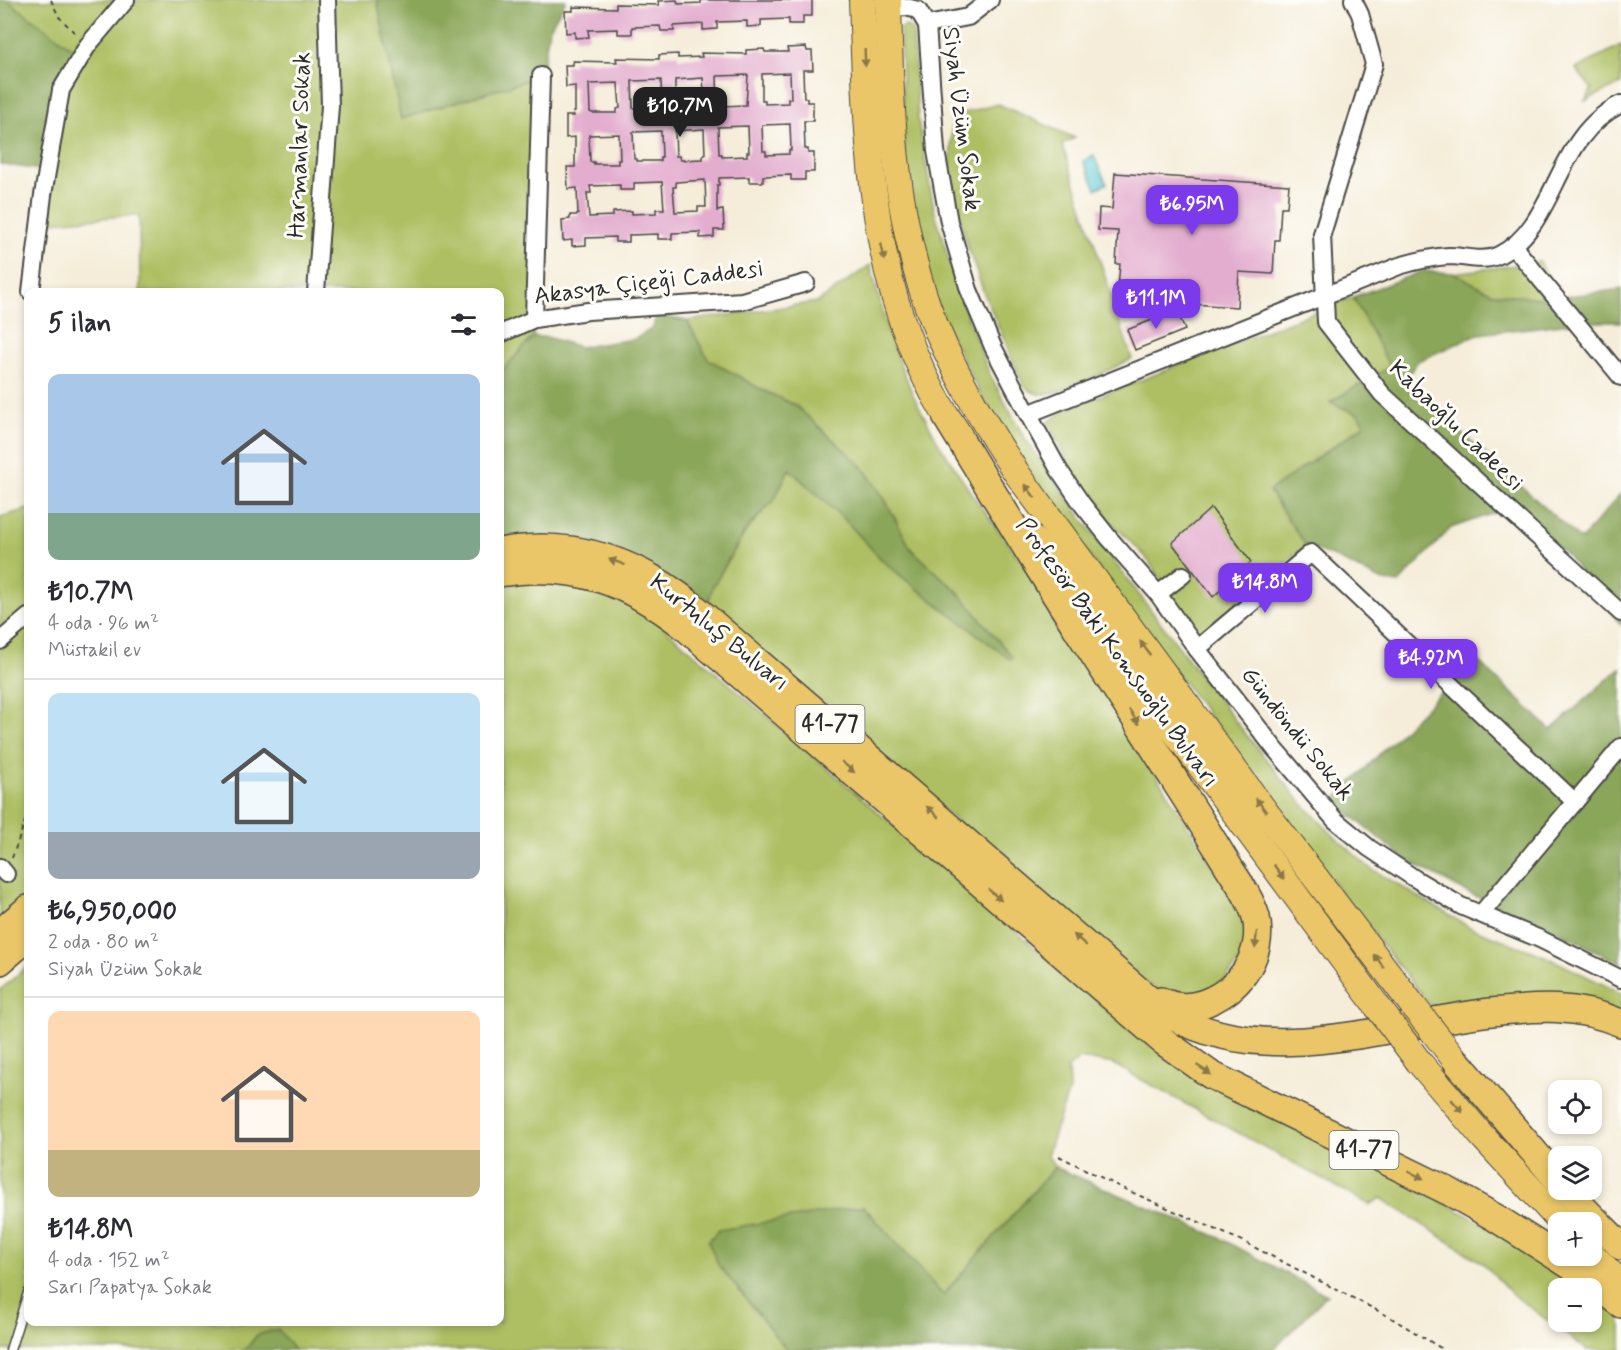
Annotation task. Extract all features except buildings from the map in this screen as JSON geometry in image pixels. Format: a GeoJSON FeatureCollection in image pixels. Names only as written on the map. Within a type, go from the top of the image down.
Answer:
{"type":"FeatureCollection","features":[{"type":"Feature","properties":{"kind":"highway"},"geometry":{"type":"LineString","coordinates":[[947,418],[1069,616],[1243,889],[1256,917],[1257,942],[1250,964],[1236,984],[1216,998],[1193,1006],[1171,1005],[1117,986]]}},
{"type":"Feature","properties":{"kind":"highway","name":"Kurtuluş Bulvarı"},"geometry":{"type":"LineString","coordinates":[[504,551],[517,549],[570,550],[622,563],[662,582],[918,799],[1117,986]]}},
{"type":"Feature","properties":{"kind":"highway","name":"Kurtuluş Bulvarı"},"geometry":{"type":"LineString","coordinates":[[504,573],[539,569],[582,574],[615,583],[650,601],[1117,986]]}},
{"type":"Feature","properties":{"kind":"highway"},"geometry":{"type":"LineString","coordinates":[[0,933],[24,912]]}},
{"type":"Feature","properties":{"kind":"highway"},"geometry":{"type":"LineString","coordinates":[[0,961],[24,940]]}},
{"type":"Feature","properties":{"kind":"highway"},"geometry":{"type":"LineString","coordinates":[[1117,986],[1164,1030],[1190,1042],[1231,1054],[1269,1059],[1308,1057],[1488,1027],[1532,1023],[1570,1024],[1621,1039]]}},
{"type":"Feature","properties":{"kind":"highway","name":"41-77"},"geometry":{"type":"LineString","coordinates":[[1117,986],[1147,998],[1182,1021],[1210,1032],[1253,1041],[1284,1043],[1327,1038],[1464,1016],[1539,1007],[1588,1011],[1621,1023]]}},
{"type":"Feature","properties":{"kind":"highway","name":"41-77"},"geometry":{"type":"LineString","coordinates":[[1117,986],[1163,1041],[1211,1075],[1448,1191],[1570,1264],[1621,1304]]}},
{"type":"Feature","properties":{"kind":"highway"},"geometry":{"type":"LineString","coordinates":[[1457,1062],[1548,1155]]}},
{"type":"Feature","properties":{"kind":"highway","name":"Profesör Baki Komsuoğlu Bulvarı"},"geometry":{"type":"LineString","coordinates":[[1457,1062],[1548,1168]]}},
{"type":"Feature","properties":{"kind":"highway"},"geometry":{"type":"LineString","coordinates":[[1576,1200],[1621,1246]]}},
{"type":"Feature","properties":{"kind":"highway"},"geometry":{"type":"LineString","coordinates":[[1594,1200],[1604,1209],[1621,1217]]}},
{"type":"Feature","properties":{"kind":"main road","name":"Profesör Baki Komsuoğlu Bulvarı"},"geometry":{"type":"LineString","coordinates":[[862,0],[869,150],[880,241],[907,336],[932,393],[1012,510],[1419,1062],[1482,1136],[1552,1212]]}},
{"type":"Feature","properties":{"kind":"main road","name":"Profesör Baki Komsuoğlu Bulvarı"},"geometry":{"type":"LineString","coordinates":[[888,4],[893,129],[900,196],[917,275],[928,308],[958,375],[1018,475],[1261,806],[1457,1062]]}},
{"type":"Feature","properties":{"kind":"main road"},"geometry":{"type":"LineString","coordinates":[[1602,1265],[1621,1283]]}},
{"type":"Feature","properties":{"kind":"street"},"geometry":{"type":"LineString","coordinates":[[31,288],[43,195],[61,90],[88,45],[126,0]]}},
{"type":"Feature","properties":{"kind":"street","name":"Harmanlar Sokak"},"geometry":{"type":"LineString","coordinates":[[316,288],[330,106],[327,0]]}},
{"type":"Feature","properties":{"kind":"street"},"geometry":{"type":"LineString","coordinates":[[927,25],[968,17],[990,0]]}},
{"type":"Feature","properties":{"kind":"street","name":"Kabaoğlu Cadeesi"},"geometry":{"type":"LineString","coordinates":[[1353,0],[1360,14],[1374,64],[1322,234],[1326,322],[1382,394],[1621,613]]}},
{"type":"Feature","properties":{"kind":"street","name":"Siyah Üzüm Sokak"},"geometry":{"type":"LineString","coordinates":[[888,4],[918,10],[927,25],[936,151],[949,222],[969,290],[993,347],[1028,414]]}},
{"type":"Feature","properties":{"kind":"street"},"geometry":{"type":"LineString","coordinates":[[534,320],[541,76]]}},
{"type":"Feature","properties":{"kind":"street"},"geometry":{"type":"LineString","coordinates":[[1028,414],[1399,266],[1429,258],[1496,257],[1514,247],[1531,229],[1569,155],[1588,127],[1621,104]]}},
{"type":"Feature","properties":{"kind":"street"},"geometry":{"type":"LineString","coordinates":[[1514,247],[1621,377]]}},
{"type":"Feature","properties":{"kind":"street","name":"Akasya Çiçeği Caddesi"},"geometry":{"type":"LineString","coordinates":[[504,332],[534,320],[588,311],[742,301],[806,283]]}},
{"type":"Feature","properties":{"kind":"street","name":"Gündöndü Sokak"},"geometry":{"type":"LineString","coordinates":[[1028,414],[1059,470],[1082,504],[1158,594],[1197,649],[1303,784],[1335,820],[1369,848],[1461,906],[1540,939],[1621,979]]}},
{"type":"Feature","properties":{"kind":"street"},"geometry":{"type":"LineString","coordinates":[[1197,649],[1311,553],[1575,802]]}},
{"type":"Feature","properties":{"kind":"street"},"geometry":{"type":"LineString","coordinates":[[1158,594],[1183,576]]}},
{"type":"Feature","properties":{"kind":"street"},"geometry":{"type":"LineString","coordinates":[[0,641],[24,620]]}},
{"type":"Feature","properties":{"kind":"street"},"geometry":{"type":"LineString","coordinates":[[1481,914],[1621,747]]}},
{"type":"Feature","properties":{"kind":"lane"},"geometry":{"type":"LineString","coordinates":[[10,1350],[24,1306]]}},
{"type":"Feature","properties":{"kind":"path"},"geometry":{"type":"LineString","coordinates":[[51,0],[59,16],[88,45]]}},
{"type":"Feature","properties":{"kind":"path"},"geometry":{"type":"LineString","coordinates":[[3,870],[24,822]]}},
{"type":"Feature","properties":{"kind":"path"},"geometry":{"type":"LineString","coordinates":[[1059,1156],[1120,1187],[1242,1240],[1388,1316],[1444,1350]]}},
{"type":"Feature","properties":{"kind":"green space"},"geometry":{"type":"Polygon","coordinates":[[[0,0],[7,0],[80,54],[75,61],[47,171],[0,164],[0,0]]]}},
{"type":"Feature","properties":{"kind":"green space"},"geometry":{"type":"Polygon","coordinates":[[[7,0],[377,0],[401,119],[541,76],[533,337],[504,369],[504,288],[140,288],[139,215],[39,223],[47,171],[7,0]]]}},
{"type":"Feature","properties":{"kind":"green space"},"geometry":{"type":"Polygon","coordinates":[[[377,0],[566,0],[549,30],[541,76],[401,119],[377,0]]]}},
{"type":"Feature","properties":{"kind":"green space"},"geometry":{"type":"Polygon","coordinates":[[[906,26],[913,31],[918,120],[934,209],[959,295],[989,373],[1025,439],[1105,550],[1237,723],[1300,801],[1335,837],[1370,868],[1469,927],[1547,957],[1621,993],[1621,1013],[1434,1010],[1347,901],[1005,443],[935,304],[906,185],[900,29],[906,26]]]}},
{"type":"Feature","properties":{"kind":"green space"},"geometry":{"type":"Polygon","coordinates":[[[1621,45],[1621,84],[1585,101],[1592,89],[1576,69],[1621,45]]]}},
{"type":"Feature","properties":{"kind":"green space"},"geometry":{"type":"Polygon","coordinates":[[[998,104],[1075,138],[1062,144],[1132,359],[1078,385],[1045,394],[1036,393],[1024,386],[984,293],[967,245],[950,177],[952,116],[998,104]]]}},
{"type":"Feature","properties":{"kind":"green space"},"geometry":{"type":"Polygon","coordinates":[[[1540,262],[1559,297],[1547,299],[1492,293],[1453,273],[1540,262]]]}},
{"type":"Feature","properties":{"kind":"green space"},"geometry":{"type":"Polygon","coordinates":[[[870,265],[891,341],[913,395],[938,442],[973,496],[1023,563],[1240,909],[1249,933],[1245,953],[1218,990],[1170,997],[1144,982],[707,607],[713,586],[746,531],[774,500],[789,469],[845,520],[881,559],[1011,660],[958,592],[911,549],[884,498],[795,405],[762,390],[708,359],[687,321],[818,302],[870,265]]]}},
{"type":"Feature","properties":{"kind":"green space"},"geometry":{"type":"Polygon","coordinates":[[[1423,271],[1453,273],[1492,293],[1547,299],[1621,289],[1621,322],[1579,322],[1479,334],[1418,361],[1404,381],[1581,540],[1621,493],[1621,625],[1567,555],[1524,520],[1494,513],[1451,528],[1399,583],[1383,581],[1306,546],[1269,491],[1365,425],[1358,414],[1330,402],[1390,367],[1353,297],[1423,271]]]}},
{"type":"Feature","properties":{"kind":"green space"},"geometry":{"type":"Polygon","coordinates":[[[1353,297],[1390,367],[1331,403],[1358,414],[1365,424],[1269,491],[1306,546],[1200,637],[1145,556],[1111,522],[1071,471],[1048,422],[1067,409],[1353,297]]]}},
{"type":"Feature","properties":{"kind":"green space"},"geometry":{"type":"Polygon","coordinates":[[[656,315],[687,321],[708,359],[762,390],[795,405],[862,466],[884,498],[911,549],[958,592],[1013,658],[1011,660],[907,581],[881,559],[845,520],[789,469],[774,500],[745,531],[713,586],[707,607],[504,547],[504,369],[533,337],[547,337],[580,347],[635,339],[653,328],[656,315]]]}},
{"type":"Feature","properties":{"kind":"green space"},"geometry":{"type":"Polygon","coordinates":[[[24,510],[24,899],[0,919],[0,517],[24,510]]]}},
{"type":"Feature","properties":{"kind":"green space"},"geometry":{"type":"Polygon","coordinates":[[[524,582],[576,587],[607,594],[660,624],[1142,1040],[1480,1222],[1569,1278],[1548,1278],[1548,1321],[1512,1294],[1484,1264],[1381,1198],[1370,1205],[1113,1064],[1080,1058],[1068,1068],[1069,1090],[1047,1155],[1055,1167],[943,1295],[863,1206],[718,1264],[787,1350],[294,1350],[257,1335],[245,1350],[0,1350],[0,990],[24,969],[24,1326],[504,1326],[504,586],[524,582]]]}},
{"type":"Feature","properties":{"kind":"green space"},"geometry":{"type":"Polygon","coordinates":[[[1475,658],[1551,730],[1621,667],[1621,964],[1557,931],[1468,893],[1405,859],[1333,801],[1475,658]]]}},
{"type":"Feature","properties":{"kind":"green space"},"geometry":{"type":"Polygon","coordinates":[[[1055,1167],[1220,1238],[1327,1295],[1273,1350],[787,1350],[718,1264],[708,1241],[719,1230],[863,1206],[943,1295],[1055,1167]]]}},
{"type":"Feature","properties":{"kind":"green space"},"geometry":{"type":"Polygon","coordinates":[[[1602,1301],[1621,1317],[1621,1350],[1587,1350],[1563,1332],[1602,1332],[1602,1301]]]}},
{"type":"Feature","properties":{"kind":"green space"},"geometry":{"type":"Polygon","coordinates":[[[278,1329],[294,1350],[245,1350],[257,1335],[278,1329]]]}},
{"type":"Feature","properties":{"kind":"water"},"geometry":{"type":"Polygon","coordinates":[[[1094,156],[1107,184],[1096,189],[1083,161],[1094,156]]]}}]}
